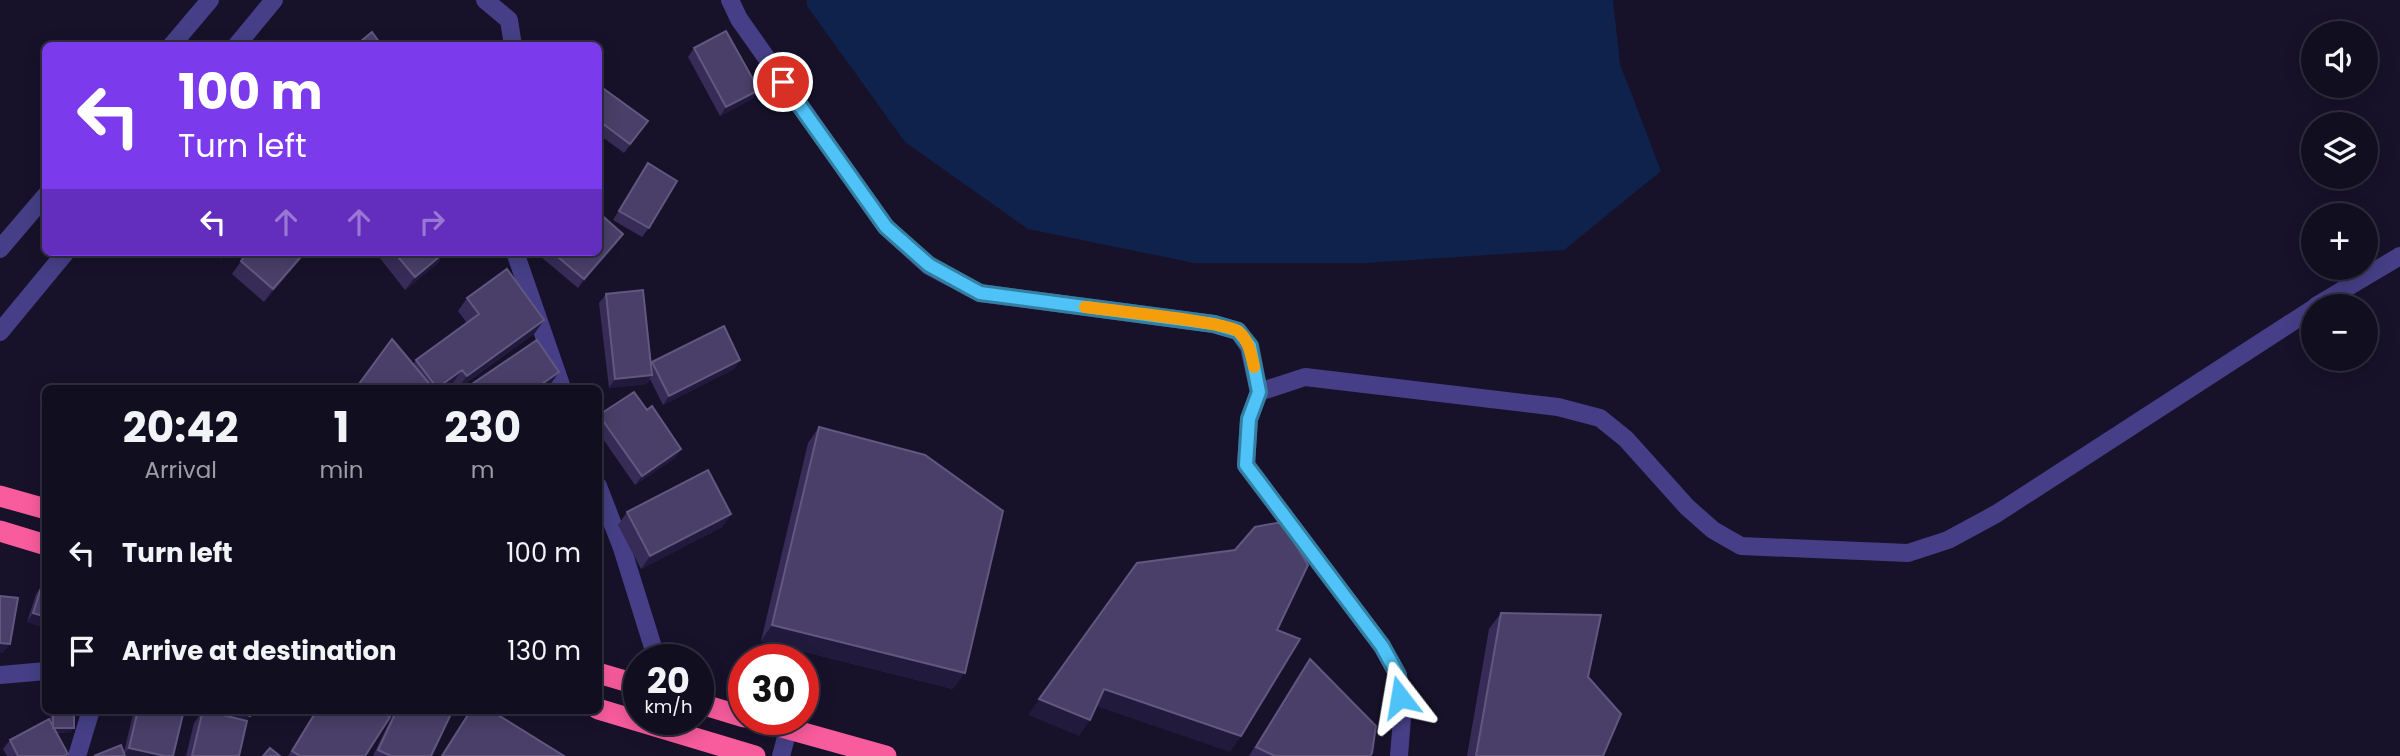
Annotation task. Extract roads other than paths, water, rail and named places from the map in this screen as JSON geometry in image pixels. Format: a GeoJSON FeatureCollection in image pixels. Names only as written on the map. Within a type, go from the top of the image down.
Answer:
{"type":"FeatureCollection","features":[{"type":"Feature","properties":{"kind":"highway"},"geometry":{"type":"LineString","coordinates":[[0,496],[42,508]]}},
{"type":"Feature","properties":{"kind":"highway"},"geometry":{"type":"LineString","coordinates":[[0,531],[42,544]]}},
{"type":"Feature","properties":{"kind":"highway"},"geometry":{"type":"LineString","coordinates":[[602,674],[623,680]]}},
{"type":"Feature","properties":{"kind":"highway"},"geometry":{"type":"LineString","coordinates":[[602,710],[755,756]]}},
{"type":"Feature","properties":{"kind":"highway"},"geometry":{"type":"LineString","coordinates":[[807,735],[886,756]]}},
{"type":"Feature","properties":{"kind":"street"},"geometry":{"type":"LineString","coordinates":[[174,42],[209,0]]}},
{"type":"Feature","properties":{"kind":"street"},"geometry":{"type":"LineString","coordinates":[[239,42],[274,0]]}},
{"type":"Feature","properties":{"kind":"street"},"geometry":{"type":"LineString","coordinates":[[485,0],[509,20],[512,42]]}},
{"type":"Feature","properties":{"kind":"street"},"geometry":{"type":"LineString","coordinates":[[730,0],[739,19],[886,227],[929,265],[980,293],[1214,324],[1238,331],[1250,346],[1259,392],[1249,419],[1246,465],[1382,646],[1398,675],[1402,718],[1399,756]]}},
{"type":"Feature","properties":{"kind":"street"},"geometry":{"type":"LineString","coordinates":[[0,249],[42,200]]}},
{"type":"Feature","properties":{"kind":"street"},"geometry":{"type":"LineString","coordinates":[[0,332],[63,256]]}},
{"type":"Feature","properties":{"kind":"street"},"geometry":{"type":"LineString","coordinates":[[516,256],[561,385]]}},
{"type":"Feature","properties":{"kind":"street"},"geometry":{"type":"LineString","coordinates":[[2337,294],[2400,256]]}},
{"type":"Feature","properties":{"kind":"street"},"geometry":{"type":"LineString","coordinates":[[1259,392],[1305,377],[1558,407],[1600,418],[1626,439],[1687,507],[1713,530],[1741,546],[1908,553],[1948,540],[1996,514],[2301,316]]}},
{"type":"Feature","properties":{"kind":"street"},"geometry":{"type":"LineString","coordinates":[[602,496],[622,548],[652,644]]}},
{"type":"Feature","properties":{"kind":"street"},"geometry":{"type":"LineString","coordinates":[[0,675],[42,671]]}},
{"type":"Feature","properties":{"kind":"street"},"geometry":{"type":"LineString","coordinates":[[77,756],[90,714]]}},
{"type":"Feature","properties":{"kind":"street"},"geometry":{"type":"LineString","coordinates":[[780,756],[786,735]]}},
{"type":"Feature","properties":{"kind":"water"},"geometry":{"type":"Polygon","coordinates":[[[807,0],[1613,0],[1620,64],[1661,171],[1564,250],[1365,263],[1194,263],[1028,229],[905,142],[807,6],[807,0]]]}}]}
